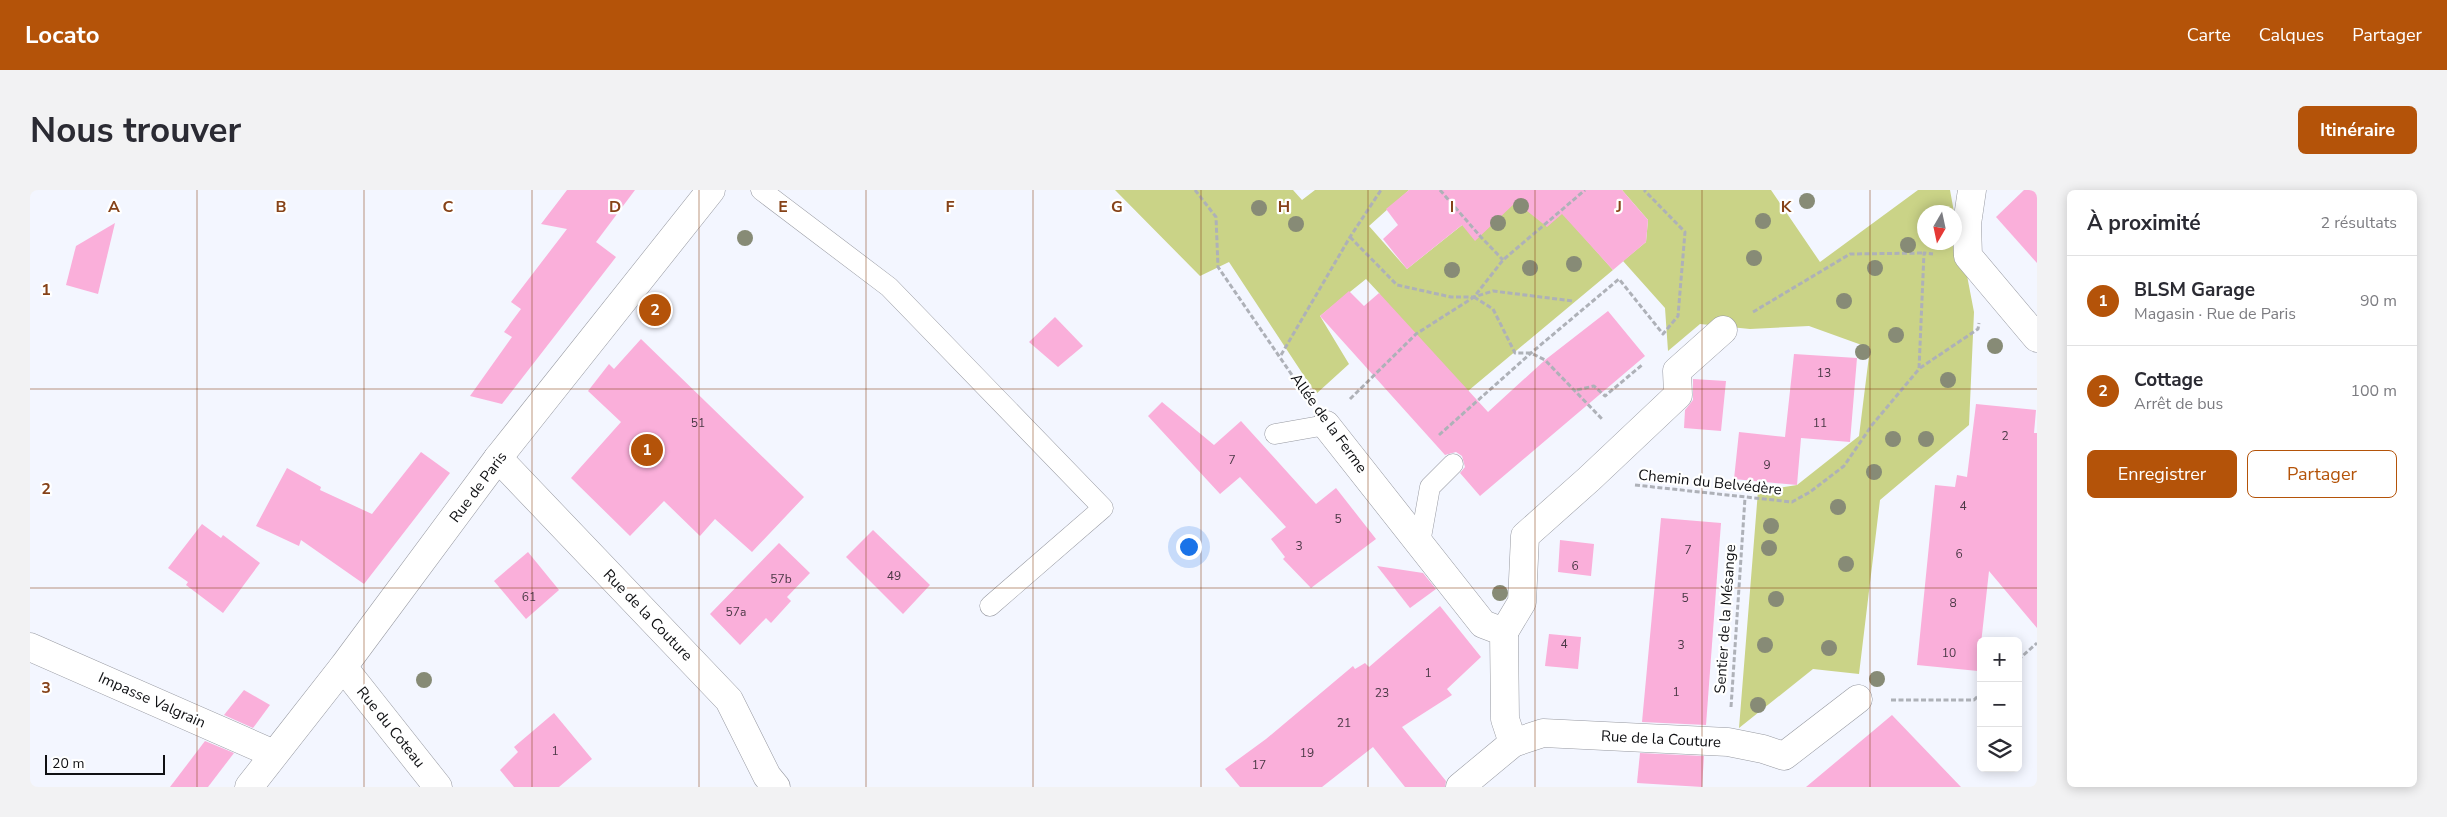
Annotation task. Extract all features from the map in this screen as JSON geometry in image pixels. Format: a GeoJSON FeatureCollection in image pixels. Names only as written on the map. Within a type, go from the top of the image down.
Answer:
{"type":"FeatureCollection","features":[{"type":"Feature","properties":{"kind":"street","name":"Rue de Paris"},"geometry":{"type":"LineString","coordinates":[[249,787],[343,667],[498,458],[711,190]]}},
{"type":"Feature","properties":{"kind":"street"},"geometry":{"type":"LineString","coordinates":[[1972,190],[1967,224],[1968,256],[2037,338]]}},
{"type":"Feature","properties":{"kind":"street"},"geometry":{"type":"LineString","coordinates":[[1513,743],[1505,719],[1504,632],[1522,602],[1525,536],[1678,396],[1677,371],[1723,330]]}},
{"type":"Feature","properties":{"kind":"street","name":"Allée de la Ferme"},"geometry":{"type":"LineString","coordinates":[[1326,425],[1483,624],[1504,632]]}},
{"type":"Feature","properties":{"kind":"street","name":"Rue de la Couture"},"geometry":{"type":"LineString","coordinates":[[498,458],[729,700],[767,776],[776,787]]}},
{"type":"Feature","properties":{"kind":"street","name":"Impasse Valgrain"},"geometry":{"type":"LineString","coordinates":[[30,647],[274,754]]}},
{"type":"Feature","properties":{"kind":"street","name":"Rue du Coteau"},"geometry":{"type":"LineString","coordinates":[[343,667],[438,787]]}},
{"type":"Feature","properties":{"kind":"street","name":"Rue de la Couture"},"geometry":{"type":"LineString","coordinates":[[1460,787],[1513,743],[1543,733],[1728,742],[1763,748],[1784,756],[1858,699]]}},
{"type":"Feature","properties":{"kind":"lane"},"geometry":{"type":"LineString","coordinates":[[761,190],[889,287],[1103,508],[990,606]]}},
{"type":"Feature","properties":{"kind":"lane"},"geometry":{"type":"LineString","coordinates":[[1275,434],[1326,425]]}},
{"type":"Feature","properties":{"kind":"lane"},"geometry":{"type":"LineString","coordinates":[[1420,543],[1430,487],[1453,464]]}},
{"type":"Feature","properties":{"kind":"path","name":"Allée de la Ferme"},"geometry":{"type":"LineString","coordinates":[[1195,190],[1216,217],[1218,267],[1281,356],[1326,425]]}},
{"type":"Feature","properties":{"kind":"path"},"geometry":{"type":"LineString","coordinates":[[1281,356],[1350,237],[1381,190]]}},
{"type":"Feature","properties":{"kind":"path"},"geometry":{"type":"LineString","coordinates":[[1440,190],[1503,260]]}},
{"type":"Feature","properties":{"kind":"path"},"geometry":{"type":"LineString","coordinates":[[1474,297],[1503,260],[1585,190]]}},
{"type":"Feature","properties":{"kind":"path"},"geometry":{"type":"LineString","coordinates":[[1644,190],[1685,232],[1678,316],[1659,341]]}},
{"type":"Feature","properties":{"kind":"path"},"geometry":{"type":"LineString","coordinates":[[1350,237],[1397,286],[1451,297],[1474,297],[1493,309],[1515,353],[1531,352],[1545,360],[1604,421],[1615,454]]}},
{"type":"Feature","properties":{"kind":"path"},"geometry":{"type":"LineString","coordinates":[[1723,330],[1850,254],[1968,256]]}},
{"type":"Feature","properties":{"kind":"path"},"geometry":{"type":"LineString","coordinates":[[1919,369],[1924,254]]}},
{"type":"Feature","properties":{"kind":"path"},"geometry":{"type":"LineString","coordinates":[[1439,434],[1531,352],[1619,280],[1663,334]]}},
{"type":"Feature","properties":{"kind":"path"},"geometry":{"type":"LineString","coordinates":[[1326,425],[1416,334],[1474,297],[1493,290],[1573,301]]}},
{"type":"Feature","properties":{"kind":"path","name":"Chemin du Belvédère"},"geometry":{"type":"LineString","coordinates":[[1589,479],[1792,502],[1810,492],[1844,466],[1872,425],[1919,369],[1978,329],[1980,318],[2004,298]]}},
{"type":"Feature","properties":{"kind":"path"},"geometry":{"type":"LineString","coordinates":[[1577,390],[1594,386],[1605,396],[1646,362]]}},
{"type":"Feature","properties":{"kind":"path","name":"Sentier de la Mésange"},"geometry":{"type":"LineString","coordinates":[[1728,742],[1745,498]]}},
{"type":"Feature","properties":{"kind":"path"},"geometry":{"type":"LineString","coordinates":[[2022,656],[2037,643]]}},
{"type":"Feature","properties":{"kind":"path"},"geometry":{"type":"LineString","coordinates":[[1858,699],[1974,700],[1977,697]]}},
{"type":"Feature","properties":{"kind":"green space"},"geometry":{"type":"Polygon","coordinates":[[[1115,190],[1293,190],[1302,200],[1315,190],[1409,190],[1369,226],[1407,269],[1506,190],[1542,190],[1613,270],[1450,406],[1379,293],[1366,279],[1320,316],[1349,364],[1316,394],[1229,262],[1200,276],[1115,190]]]}},
{"type":"Feature","properties":{"kind":"green space"},"geometry":{"type":"Polygon","coordinates":[[[1622,190],[1771,190],[1820,262],[1918,190],[1950,190],[1953,205],[1917,205],[1917,250],[1962,249],[1974,312],[1969,425],[1880,500],[1859,674],[1813,669],[1739,728],[1758,491],[1797,485],[1859,436],[1870,348],[1809,326],[1750,329],[1700,324],[1668,351],[1665,308],[1623,261],[1646,242],[1648,220],[1622,190]]]}},
{"type":"Feature","properties":{"kind":"building"},"geometry":{"type":"Polygon","coordinates":[[[567,190],[635,190],[596,242],[616,257],[502,404],[470,396],[512,337],[504,332],[521,309],[511,302],[567,229],[541,224],[567,190]]]}},
{"type":"Feature","properties":{"kind":"building"},"geometry":{"type":"Polygon","coordinates":[[[1409,190],[1622,190],[1648,220],[1646,242],[1613,270],[1562,214],[1547,227],[1516,202],[1475,241],[1462,225],[1407,269],[1383,239],[1398,225],[1386,209],[1409,190]]]}},
{"type":"Feature","properties":{"kind":"building"},"geometry":{"type":"Polygon","coordinates":[[[2024,190],[2037,190],[2037,263],[1996,217],[2024,190]]]}},
{"type":"Feature","properties":{"kind":"building"},"geometry":{"type":"Polygon","coordinates":[[[115,223],[98,294],[66,285],[76,246],[115,223]]]}},
{"type":"Feature","properties":{"kind":"building"},"geometry":{"type":"Polygon","coordinates":[[[1349,291],[1364,306],[1379,293],[1488,412],[1545,360],[1608,311],[1645,356],[1480,496],[1460,473],[1465,467],[1462,456],[1456,452],[1445,455],[1320,316],[1349,291]]]}},
{"type":"Feature","properties":{"kind":"building"},"geometry":{"type":"Polygon","coordinates":[[[1055,317],[1083,346],[1058,367],[1029,342],[1055,317]]]}},
{"type":"Feature","properties":{"kind":"building"},"geometry":{"type":"Polygon","coordinates":[[[641,339],[804,497],[752,552],[715,519],[700,536],[664,501],[630,536],[571,478],[621,422],[588,391],[609,364],[614,369],[641,339]]]}},
{"type":"Feature","properties":{"kind":"building"},"geometry":{"type":"Polygon","coordinates":[[[1794,354],[1857,358],[1850,442],[1801,438],[1797,485],[1734,479],[1739,432],[1785,437],[1794,354]]]}},
{"type":"Feature","properties":{"kind":"building"},"geometry":{"type":"Polygon","coordinates":[[[1693,379],[1726,381],[1721,431],[1684,428],[1685,410],[1693,400],[1693,379]]]}},
{"type":"Feature","properties":{"kind":"building"},"geometry":{"type":"Polygon","coordinates":[[[1162,402],[1214,445],[1241,421],[1316,504],[1336,488],[1376,539],[1311,588],[1283,559],[1285,557],[1271,539],[1286,527],[1240,477],[1220,494],[1148,416],[1162,402]]]}},
{"type":"Feature","properties":{"kind":"building"},"geometry":{"type":"Polygon","coordinates":[[[1976,404],[2036,410],[2034,433],[2037,433],[2037,628],[1989,571],[1982,637],[1977,637],[1977,671],[1917,665],[1935,485],[1955,487],[1957,475],[1967,477],[1976,404]]]}},
{"type":"Feature","properties":{"kind":"building"},"geometry":{"type":"Polygon","coordinates":[[[421,452],[450,473],[364,584],[301,540],[299,546],[256,526],[287,468],[321,487],[320,490],[372,514],[421,452]]]}},
{"type":"Feature","properties":{"kind":"building"},"geometry":{"type":"Polygon","coordinates":[[[1661,518],[1721,523],[1706,725],[1642,722],[1661,518]]]}},
{"type":"Feature","properties":{"kind":"building"},"geometry":{"type":"Polygon","coordinates":[[[202,524],[221,538],[223,535],[260,563],[223,613],[186,585],[188,582],[168,568],[202,524]]]}},
{"type":"Feature","properties":{"kind":"building"},"geometry":{"type":"Polygon","coordinates":[[[873,530],[930,585],[903,614],[846,557],[873,530]]]}},
{"type":"Feature","properties":{"kind":"building"},"geometry":{"type":"Polygon","coordinates":[[[1560,540],[1594,544],[1591,576],[1558,572],[1560,540]]]}},
{"type":"Feature","properties":{"kind":"building"},"geometry":{"type":"Polygon","coordinates":[[[779,543],[810,573],[787,597],[791,601],[771,623],[766,618],[740,645],[710,614],[779,543]]]}},
{"type":"Feature","properties":{"kind":"building"},"geometry":{"type":"Polygon","coordinates":[[[528,552],[559,590],[526,619],[494,581],[528,552]]]}},
{"type":"Feature","properties":{"kind":"building"},"geometry":{"type":"Polygon","coordinates":[[[1377,566],[1423,573],[1436,589],[1410,608],[1377,566]]]}},
{"type":"Feature","properties":{"kind":"building"},"geometry":{"type":"Polygon","coordinates":[[[1440,606],[1481,657],[1447,689],[1452,695],[1402,727],[1446,781],[1445,787],[1405,787],[1373,747],[1322,787],[1240,787],[1225,769],[1266,739],[1353,666],[1355,669],[1365,663],[1369,667],[1440,606]]]}},
{"type":"Feature","properties":{"kind":"building"},"geometry":{"type":"Polygon","coordinates":[[[1549,634],[1581,637],[1578,669],[1545,666],[1549,634]]]}},
{"type":"Feature","properties":{"kind":"building"},"geometry":{"type":"Polygon","coordinates":[[[244,690],[270,705],[253,728],[224,715],[244,690]]]}},
{"type":"Feature","properties":{"kind":"building"},"geometry":{"type":"Polygon","coordinates":[[[554,713],[592,759],[559,787],[514,787],[500,770],[518,752],[514,747],[554,713]]]}},
{"type":"Feature","properties":{"kind":"building"},"geometry":{"type":"Polygon","coordinates":[[[1892,715],[1961,787],[1806,787],[1873,731],[1892,715]]]}},
{"type":"Feature","properties":{"kind":"building"},"geometry":{"type":"Polygon","coordinates":[[[205,741],[234,753],[208,787],[170,787],[205,741]]]}},
{"type":"Feature","properties":{"kind":"building"},"geometry":{"type":"Polygon","coordinates":[[[1640,753],[1704,756],[1702,787],[1637,783],[1640,753]]]}},
{"type":"Feature","properties":{"kind":"place","name":"Cottage"},"geometry":{"type":"Point","coordinates":[655,310]}},
{"type":"Feature","properties":{"kind":"place","name":"BLSM Garage"},"geometry":{"type":"Point","coordinates":[647,450]}}]}
